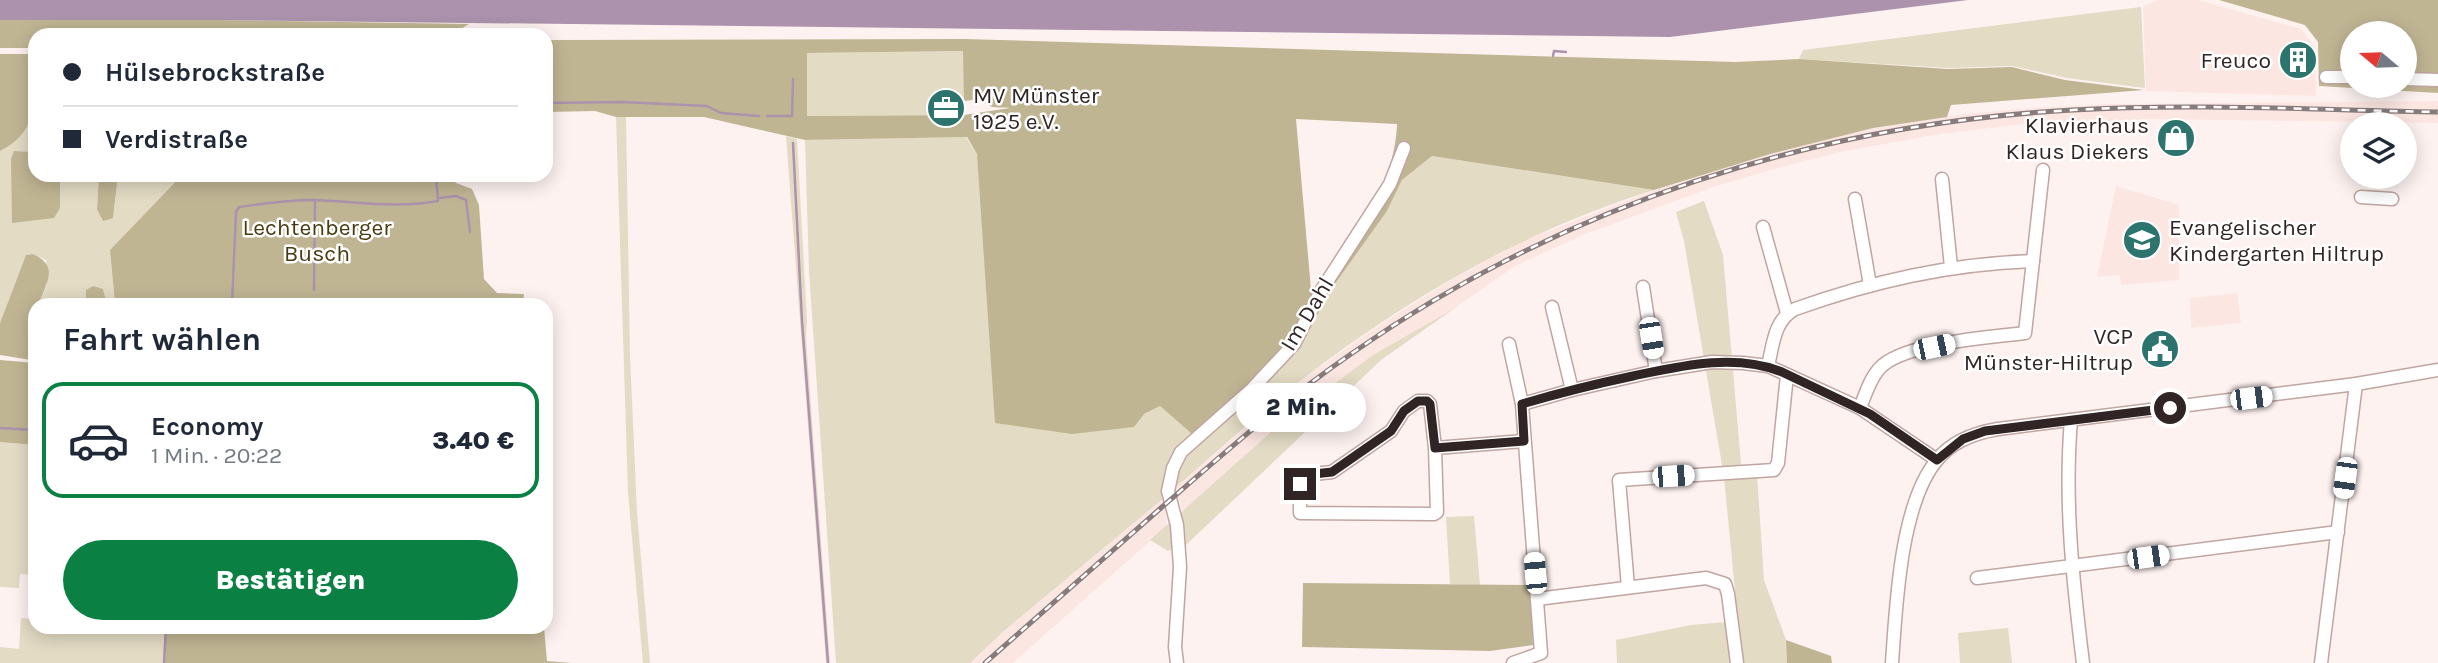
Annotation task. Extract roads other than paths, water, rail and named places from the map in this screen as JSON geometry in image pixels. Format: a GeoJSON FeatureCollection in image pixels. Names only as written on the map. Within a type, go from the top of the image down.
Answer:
{"type":"FeatureCollection","features":[{"type":"Feature","properties":{"kind":"street"},"geometry":{"type":"LineString","coordinates":[[2326,77],[2340,77]]}},
{"type":"Feature","properties":{"kind":"street"},"geometry":{"type":"LineString","coordinates":[[2417,79],[2438,80]]}},
{"type":"Feature","properties":{"kind":"street","name":"Im Dahl"},"geometry":{"type":"LineString","coordinates":[[1177,663],[1175,647],[1180,566],[1177,525],[1168,491],[1173,468],[1181,452],[1251,390],[1294,344],[1321,291],[1390,184],[1404,148]]}},
{"type":"Feature","properties":{"kind":"street"},"geometry":{"type":"LineString","coordinates":[[1860,408],[1880,368],[1896,357],[1958,341],[2025,334],[2043,170]]}},
{"type":"Feature","properties":{"kind":"street"},"geometry":{"type":"LineString","coordinates":[[1942,179],[1951,267]]}},
{"type":"Feature","properties":{"kind":"street"},"geometry":{"type":"LineString","coordinates":[[2361,197],[2392,199]]}},
{"type":"Feature","properties":{"kind":"street"},"geometry":{"type":"LineString","coordinates":[[1855,199],[1870,285]]}},
{"type":"Feature","properties":{"kind":"street"},"geometry":{"type":"LineString","coordinates":[[1763,227],[1787,313]]}},
{"type":"Feature","properties":{"kind":"street"},"geometry":{"type":"LineString","coordinates":[[1768,366],[1776,332],[1787,313],[1870,285],[1951,267],[1989,262],[2033,261]]}},
{"type":"Feature","properties":{"kind":"street"},"geometry":{"type":"LineString","coordinates":[[1643,287],[1656,371]]}},
{"type":"Feature","properties":{"kind":"street"},"geometry":{"type":"LineString","coordinates":[[1552,307],[1572,390]]}},
{"type":"Feature","properties":{"kind":"street"},"geometry":{"type":"LineString","coordinates":[[1509,344],[1522,404],[1541,653],[1513,663]]}},
{"type":"Feature","properties":{"kind":"street"},"geometry":{"type":"LineString","coordinates":[[1522,404],[1656,371],[1712,362],[1768,366],[1860,408],[1937,460]]}},
{"type":"Feature","properties":{"kind":"street"},"geometry":{"type":"LineString","coordinates":[[1892,663],[1901,567],[1913,506],[1923,482],[1937,460],[1953,445],[1976,433],[2357,384],[2438,370]]}},
{"type":"Feature","properties":{"kind":"street"},"geometry":{"type":"LineString","coordinates":[[1628,587],[1619,480],[1774,470],[1778,463],[1787,375]]}},
{"type":"Feature","properties":{"kind":"street"},"geometry":{"type":"LineString","coordinates":[[2325,663],[2357,384]]}},
{"type":"Feature","properties":{"kind":"street"},"geometry":{"type":"LineString","coordinates":[[1418,401],[1427,401],[1430,404],[1435,448],[1438,502],[1437,512],[1434,514],[1300,513],[1300,484],[1314,474],[1332,472],[1391,431],[1401,415],[1418,401]]}},
{"type":"Feature","properties":{"kind":"street"},"geometry":{"type":"LineString","coordinates":[[2071,420],[2068,498],[2071,567],[2083,663]]}},
{"type":"Feature","properties":{"kind":"street"},"geometry":{"type":"LineString","coordinates":[[1435,448],[1524,441]]}},
{"type":"Feature","properties":{"kind":"street"},"geometry":{"type":"LineString","coordinates":[[1977,578],[2338,532]]}},
{"type":"Feature","properties":{"kind":"street"},"geometry":{"type":"LineString","coordinates":[[1537,599],[1706,578],[1716,579],[1725,584],[1733,620],[1737,663]]}},
{"type":"Feature","properties":{"kind":"waterway"},"geometry":{"type":"LineString","coordinates":[[1553,56],[1554,51],[1566,52]]}},
{"type":"Feature","properties":{"kind":"waterway"},"geometry":{"type":"LineString","coordinates":[[767,116],[792,116],[793,79]]}},
{"type":"Feature","properties":{"kind":"waterway"},"geometry":{"type":"LineString","coordinates":[[553,103],[622,102],[707,106],[721,113],[759,116]]}},
{"type":"Feature","properties":{"kind":"waterway"},"geometry":{"type":"LineString","coordinates":[[793,143],[802,321],[828,663]]}},
{"type":"Feature","properties":{"kind":"waterway"},"geometry":{"type":"LineString","coordinates":[[232,298],[236,212],[239,207],[302,200],[390,204],[438,201],[437,182]]}},
{"type":"Feature","properties":{"kind":"waterway"},"geometry":{"type":"LineString","coordinates":[[439,198],[456,196],[466,200],[470,232]]}},
{"type":"Feature","properties":{"kind":"waterway"},"geometry":{"type":"LineString","coordinates":[[314,290],[315,200]]}},
{"type":"Feature","properties":{"kind":"waterway"},"geometry":{"type":"LineString","coordinates":[[0,428],[28,430]]}},
{"type":"Feature","properties":{"kind":"waterway"},"geometry":{"type":"LineString","coordinates":[[164,663],[166,634]]}},
{"type":"Feature","properties":{"kind":"railway"},"geometry":{"type":"LineString","coordinates":[[985,663],[1231,447],[1326,372],[1432,301],[1517,255],[1605,215],[1695,181],[1787,154],[1881,133],[1977,118],[2073,110],[2164,107],[2438,112]]}},
{"type":"Feature","properties":{"kind":"place","name":"Freuco"},"geometry":{"type":"Point","coordinates":[2298,60]}},
{"type":"Feature","properties":{"kind":"place","name":"MV Münster 1925 e.V."},"geometry":{"type":"Point","coordinates":[946,108]}},
{"type":"Feature","properties":{"kind":"place","name":"Klavierhaus Klaus Diekers"},"geometry":{"type":"Point","coordinates":[2176,138]}},
{"type":"Feature","properties":{"kind":"place","name":"Evangelischer Kindergarten Hiltrup"},"geometry":{"type":"Point","coordinates":[2142,240]}},
{"type":"Feature","properties":{"kind":"place","name":"VCP Münster-Hiltrup"},"geometry":{"type":"Point","coordinates":[2160,349]}},
{"type":"Feature","properties":{"kind":"park label","name":"Lechtenberger Busch"},"geometry":{"type":"Point","coordinates":[317,240]}}]}
